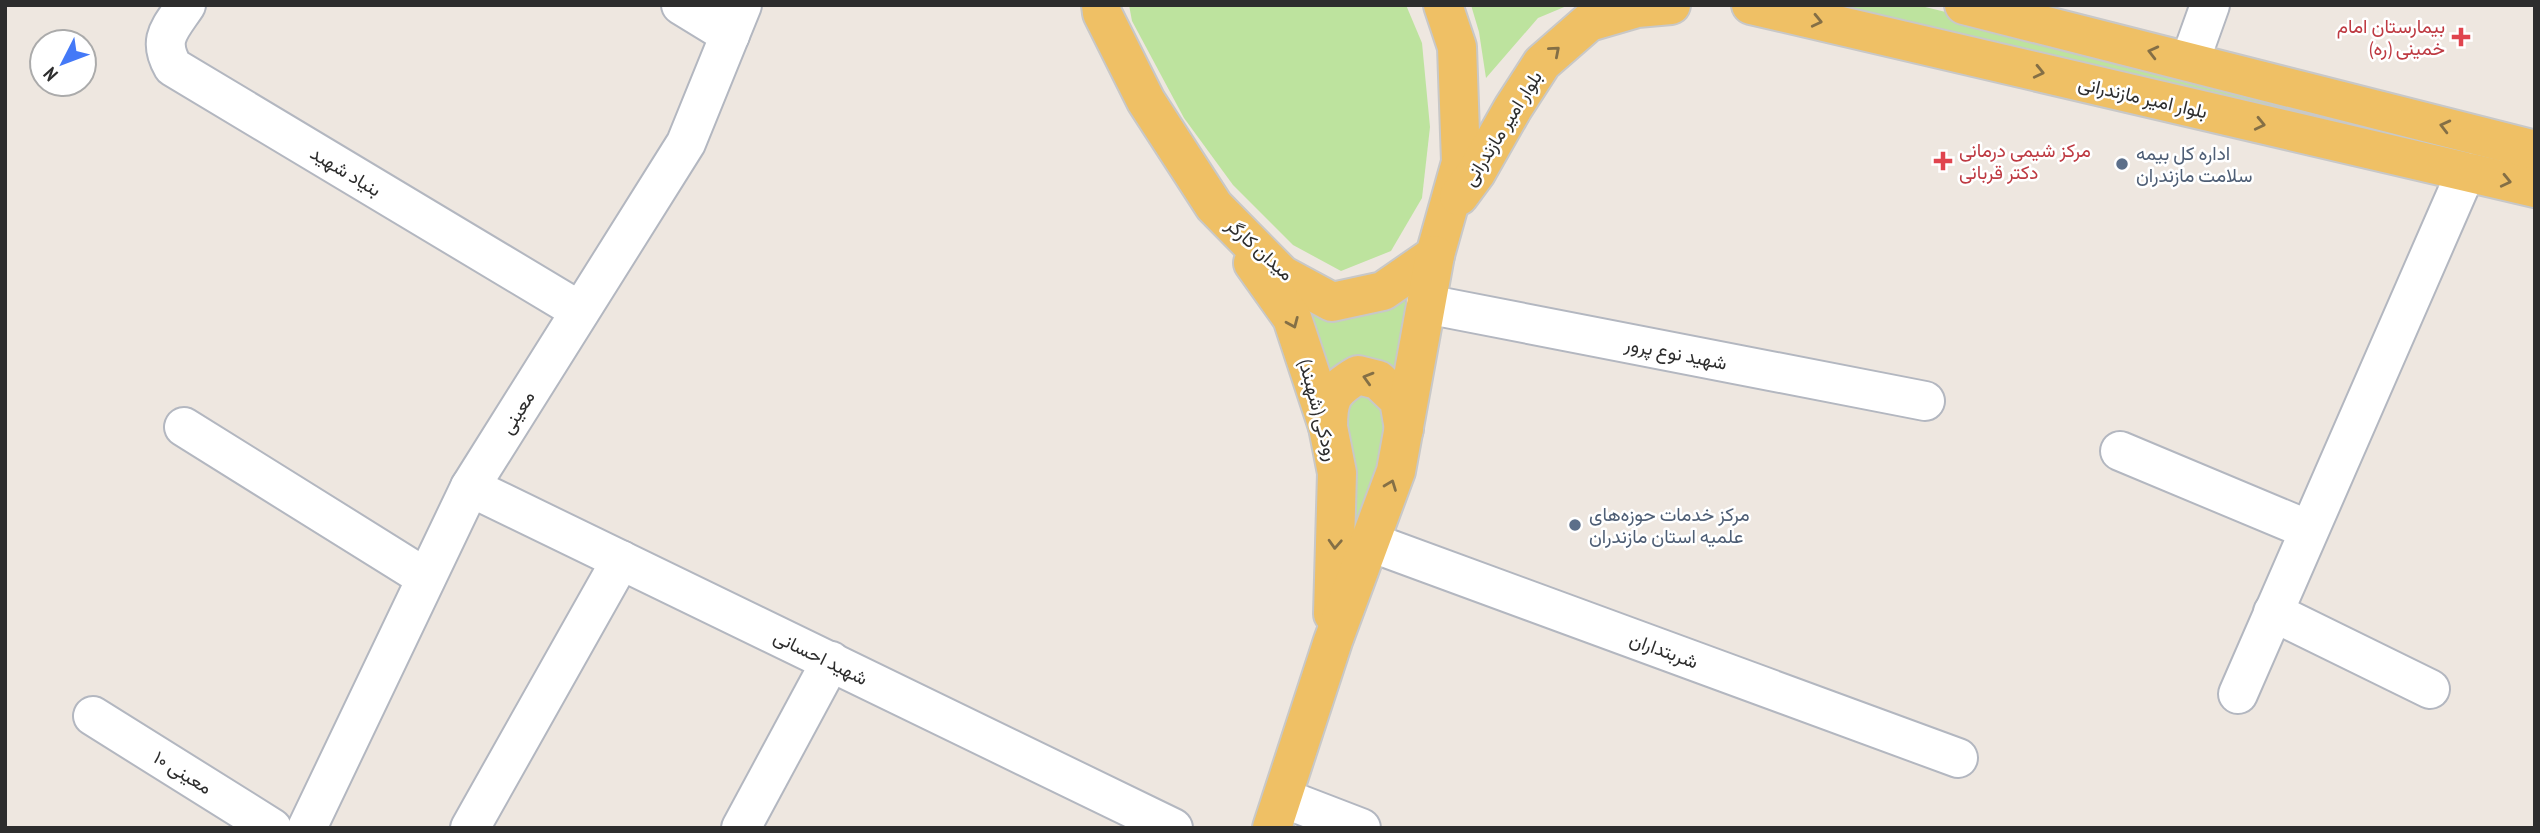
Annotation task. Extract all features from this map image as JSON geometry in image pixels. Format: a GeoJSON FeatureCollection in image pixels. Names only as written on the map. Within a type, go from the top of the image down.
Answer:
{"type":"FeatureCollection","features":[{"type":"Feature","properties":{"kind":"main road"},"geometry":{"type":"LineString","coordinates":[[1074,5],[1146,101]]}},
{"type":"Feature","properties":{"kind":"main road","name":"میدان کارگر"},"geometry":{"type":"LineString","coordinates":[[1101,5],[1102,13],[1146,101],[1214,206],[1282,275],[1332,302],[1383,291],[1436,255]]}},
{"type":"Feature","properties":{"kind":"main road"},"geometry":{"type":"LineString","coordinates":[[1436,255],[1461,162],[1457,47],[1443,5]]}},
{"type":"Feature","properties":{"kind":"main road","name":"بلوار امیر مازندرانی"},"geometry":{"type":"LineString","coordinates":[[1450,209],[1476,173],[1542,63],[1589,22],[1637,8],[1671,5]]}},
{"type":"Feature","properties":{"kind":"main road","name":"بلوار امیر مازندرانی"},"geometry":{"type":"LineString","coordinates":[[1751,5],[2535,188]]}},
{"type":"Feature","properties":{"kind":"main road"},"geometry":{"type":"LineString","coordinates":[[1964,5],[2535,149]]}},
{"type":"Feature","properties":{"kind":"main road","name":"رودکی (شهبند)"},"geometry":{"type":"LineString","coordinates":[[1214,206],[1292,318],[1328,427],[1336,474],[1333,641]]}},
{"type":"Feature","properties":{"kind":"main road","name":"رودکی (شهبند)"},"geometry":{"type":"LineString","coordinates":[[1278,813],[1333,641],[1396,471],[1436,255]]}},
{"type":"Feature","properties":{"kind":"main road"},"geometry":{"type":"LineString","coordinates":[[1328,427],[1328,405],[1338,387],[1358,375],[1378,380],[1399,400],[1404,429]]}},
{"type":"Feature","properties":{"kind":"street","name":"بنیاد شهید"},"geometry":{"type":"LineString","coordinates":[[186,5],[166,35],[165,53],[173,67],[580,311]]}},
{"type":"Feature","properties":{"kind":"street"},"geometry":{"type":"LineString","coordinates":[[681,5],[736,20]]}},
{"type":"Feature","properties":{"kind":"street"},"geometry":{"type":"LineString","coordinates":[[2190,61],[2210,5]]}},
{"type":"Feature","properties":{"kind":"street","name":"معینی"},"geometry":{"type":"LineString","coordinates":[[307,828],[470,486],[686,143],[736,20]]}},
{"type":"Feature","properties":{"kind":"street"},"geometry":{"type":"LineString","coordinates":[[2238,694],[2466,172]]}},
{"type":"Feature","properties":{"kind":"street","name":"شهید نوع پرور"},"geometry":{"type":"LineString","coordinates":[[1426,304],[1925,401]]}},
{"type":"Feature","properties":{"kind":"street"},"geometry":{"type":"LineString","coordinates":[[184,427],[426,579]]}},
{"type":"Feature","properties":{"kind":"street"},"geometry":{"type":"LineString","coordinates":[[2120,451],[2309,530]]}},
{"type":"Feature","properties":{"kind":"street","name":"شهید احسانی"},"geometry":{"type":"LineString","coordinates":[[470,486],[1172,828]]}},
{"type":"Feature","properties":{"kind":"street","name":"شربتداران"},"geometry":{"type":"LineString","coordinates":[[1370,542],[1958,758]]}},
{"type":"Feature","properties":{"kind":"street"},"geometry":{"type":"LineString","coordinates":[[470,828],[621,560]]}},
{"type":"Feature","properties":{"kind":"street"},"geometry":{"type":"LineString","coordinates":[[2273,612],[2430,689]]}},
{"type":"Feature","properties":{"kind":"street"},"geometry":{"type":"LineString","coordinates":[[741,828],[831,662]]}},
{"type":"Feature","properties":{"kind":"street","name":"معینی ۱۰"},"geometry":{"type":"LineString","coordinates":[[93,716],[272,828]]}},
{"type":"Feature","properties":{"kind":"street"},"geometry":{"type":"LineString","coordinates":[[1278,813],[1361,828]]}},
{"type":"Feature","properties":{"kind":"green space"},"geometry":{"type":"Polygon","coordinates":[[[1129,5],[1406,5],[1422,43],[1430,127],[1422,198],[1391,251],[1341,271],[1293,245],[1233,185],[1184,118],[1132,21],[1129,5]]]}},
{"type":"Feature","properties":{"kind":"green space"},"geometry":{"type":"Polygon","coordinates":[[[1471,5],[1569,5],[1538,18],[1486,78],[1479,32],[1471,5]]]}},
{"type":"Feature","properties":{"kind":"green space"},"geometry":{"type":"Polygon","coordinates":[[[1817,5],[1917,5],[2425,129],[2535,177],[1817,5]]]}},
{"type":"Feature","properties":{"kind":"green space"},"geometry":{"type":"Polygon","coordinates":[[[1414,287],[1399,385],[1325,380],[1294,294],[1414,287]]]}},
{"type":"Feature","properties":{"kind":"green space"},"geometry":{"type":"Polygon","coordinates":[[[1358,389],[1386,404],[1389,440],[1345,574],[1346,395],[1358,389]]]}},
{"type":"Feature","properties":{"kind":"place","name":"بیمارستان امام خمینی (ره)"},"geometry":{"type":"Point","coordinates":[2461,37]}},
{"type":"Feature","properties":{"kind":"place","name":"مرکز شیمی درمانی دکتر قربانی"},"geometry":{"type":"Point","coordinates":[1943,161]}},
{"type":"Feature","properties":{"kind":"place","name":"اداره کل بیمه سلامت مازندران"},"geometry":{"type":"Point","coordinates":[2122,164]}},
{"type":"Feature","properties":{"kind":"place","name":"مرکز خدمات حوزه‌های علمیه استان مازندران"},"geometry":{"type":"Point","coordinates":[1575,525]}}]}
